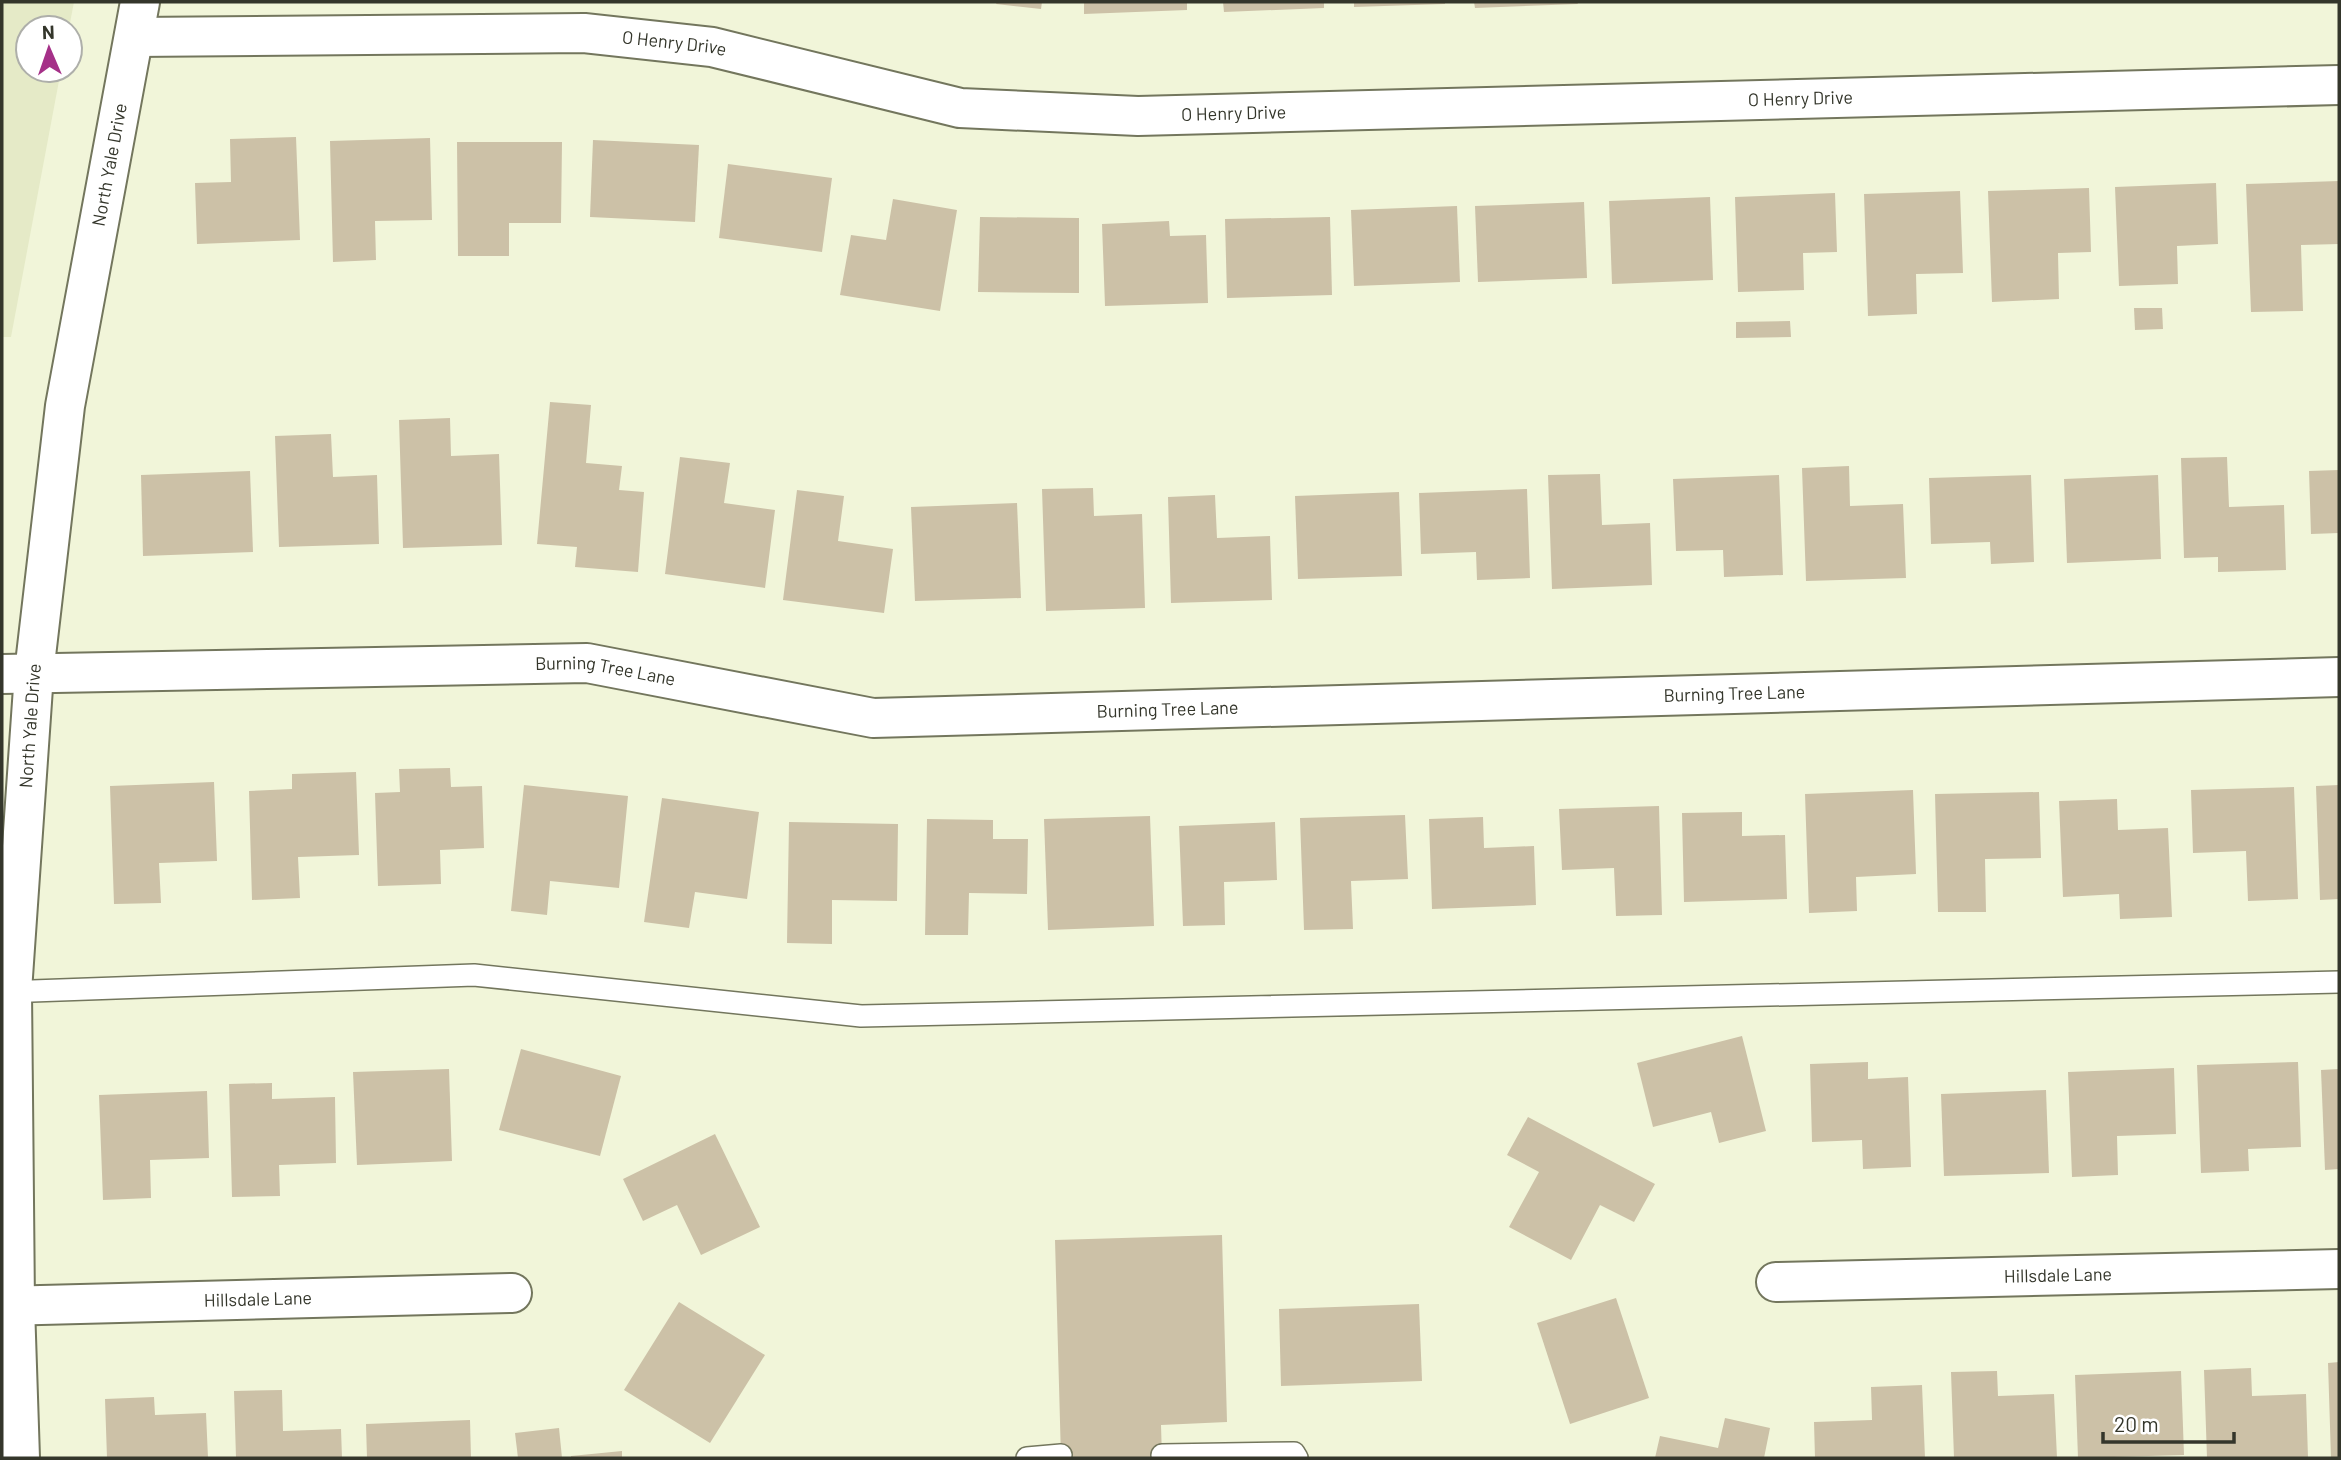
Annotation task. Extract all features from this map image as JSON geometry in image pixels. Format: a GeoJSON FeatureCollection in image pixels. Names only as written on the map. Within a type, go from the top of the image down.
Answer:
{"type":"FeatureCollection","features":[{"type":"Feature","properties":{"kind":"street","name":"O Henry Drive"},"geometry":{"type":"LineString","coordinates":[[137,20],[584,33],[712,47],[960,108],[1138,116],[2339,85]]}},
{"type":"Feature","properties":{"kind":"street","name":"North Yale Drive"},"geometry":{"type":"LineString","coordinates":[[20,1458],[8,1306],[7,992],[18,673],[137,20]]}},
{"type":"Feature","properties":{"kind":"street","name":"Burning Tree Lane"},"geometry":{"type":"LineString","coordinates":[[18,673],[587,663],[873,718],[2339,677]]}},
{"type":"Feature","properties":{"kind":"street","name":"Hillsdale Lane"},"geometry":{"type":"LineString","coordinates":[[1776,1282],[2339,1269]]}},
{"type":"Feature","properties":{"kind":"street","name":"Hillsdale Lane"},"geometry":{"type":"LineString","coordinates":[[8,1306],[512,1293]]}},
{"type":"Feature","properties":{"kind":"lane"},"geometry":{"type":"LineString","coordinates":[[7,992],[474,975],[861,1016],[2339,982]]}},
{"type":"Feature","properties":{"kind":"lane"},"geometry":{"type":"LineString","coordinates":[[1162,1455],[1294,1453],[1297,1458]]}},
{"type":"Feature","properties":{"kind":"lane"},"geometry":{"type":"LineString","coordinates":[[1027,1458],[1061,1455]]}},
{"type":"Feature","properties":{"kind":"shaded area"},"geometry":{"type":"Polygon","coordinates":[[[2,2],[74,2],[72,14],[14,14],[14,84],[58,84],[11,337],[2,337],[2,2]]]}},
{"type":"Feature","properties":{"kind":"building"},"geometry":{"type":"Polygon","coordinates":[[[1042,2],[1041,9],[996,4],[1042,2]]]}},
{"type":"Feature","properties":{"kind":"building"},"geometry":{"type":"Polygon","coordinates":[[[1084,2],[1187,2],[1187,10],[1084,14],[1084,2]]]}},
{"type":"Feature","properties":{"kind":"building"},"geometry":{"type":"Polygon","coordinates":[[[1223,2],[1324,2],[1324,8],[1224,12],[1223,2]]]}},
{"type":"Feature","properties":{"kind":"building"},"geometry":{"type":"Polygon","coordinates":[[[1354,2],[1445,2],[1445,4],[1354,7],[1354,2]]]}},
{"type":"Feature","properties":{"kind":"building"},"geometry":{"type":"Polygon","coordinates":[[[1474,2],[1577,2],[1578,4],[1475,8],[1474,2]]]}},
{"type":"Feature","properties":{"kind":"building"},"geometry":{"type":"Polygon","coordinates":[[[296,137],[300,240],[197,244],[195,183],[231,182],[230,139],[296,137]]]}},
{"type":"Feature","properties":{"kind":"building"},"geometry":{"type":"Polygon","coordinates":[[[430,138],[432,220],[375,221],[376,260],[333,262],[330,141],[430,138]]]}},
{"type":"Feature","properties":{"kind":"building"},"geometry":{"type":"Polygon","coordinates":[[[593,140],[699,145],[695,222],[590,217],[593,140]]]}},
{"type":"Feature","properties":{"kind":"building"},"geometry":{"type":"Polygon","coordinates":[[[457,142],[562,142],[561,223],[509,223],[509,256],[458,256],[457,142]]]}},
{"type":"Feature","properties":{"kind":"building"},"geometry":{"type":"Polygon","coordinates":[[[728,164],[832,178],[822,252],[719,238],[728,164]]]}},
{"type":"Feature","properties":{"kind":"building"},"geometry":{"type":"Polygon","coordinates":[[[2339,181],[2339,244],[2301,245],[2303,311],[2251,312],[2246,184],[2339,181]]]}},
{"type":"Feature","properties":{"kind":"building"},"geometry":{"type":"Polygon","coordinates":[[[2216,183],[2218,244],[2177,246],[2178,284],[2119,286],[2115,187],[2216,183]]]}},
{"type":"Feature","properties":{"kind":"building"},"geometry":{"type":"Polygon","coordinates":[[[2089,188],[2091,252],[2058,253],[2059,299],[1992,302],[1988,191],[2089,188]]]}},
{"type":"Feature","properties":{"kind":"building"},"geometry":{"type":"Polygon","coordinates":[[[1960,191],[1963,273],[1916,274],[1917,314],[1868,316],[1864,194],[1960,191]]]}},
{"type":"Feature","properties":{"kind":"building"},"geometry":{"type":"Polygon","coordinates":[[[1835,193],[1837,252],[1803,253],[1804,290],[1738,292],[1735,197],[1835,193]]]}},
{"type":"Feature","properties":{"kind":"building"},"geometry":{"type":"Polygon","coordinates":[[[1710,197],[1713,280],[1612,284],[1609,201],[1710,197]]]}},
{"type":"Feature","properties":{"kind":"building"},"geometry":{"type":"Polygon","coordinates":[[[893,199],[957,210],[940,311],[840,295],[851,235],[886,240],[893,199]]]}},
{"type":"Feature","properties":{"kind":"building"},"geometry":{"type":"Polygon","coordinates":[[[1584,202],[1587,278],[1478,282],[1475,206],[1584,202]]]}},
{"type":"Feature","properties":{"kind":"building"},"geometry":{"type":"Polygon","coordinates":[[[1457,206],[1460,282],[1354,286],[1351,210],[1457,206]]]}},
{"type":"Feature","properties":{"kind":"building"},"geometry":{"type":"Polygon","coordinates":[[[980,217],[1079,218],[1079,293],[978,292],[980,217]]]}},
{"type":"Feature","properties":{"kind":"building"},"geometry":{"type":"Polygon","coordinates":[[[1330,217],[1332,295],[1227,298],[1225,219],[1330,217]]]}},
{"type":"Feature","properties":{"kind":"building"},"geometry":{"type":"Polygon","coordinates":[[[1169,221],[1170,236],[1206,235],[1208,303],[1105,306],[1102,224],[1169,221]]]}},
{"type":"Feature","properties":{"kind":"building"},"geometry":{"type":"Polygon","coordinates":[[[2134,308],[2162,308],[2163,329],[2135,330],[2134,308]]]}},
{"type":"Feature","properties":{"kind":"building"},"geometry":{"type":"Polygon","coordinates":[[[1790,321],[1791,337],[1736,338],[1736,322],[1790,321]]]}},
{"type":"Feature","properties":{"kind":"building"},"geometry":{"type":"Polygon","coordinates":[[[550,402],[591,405],[586,463],[622,466],[619,490],[644,492],[638,572],[575,567],[577,547],[537,544],[550,402]]]}},
{"type":"Feature","properties":{"kind":"building"},"geometry":{"type":"Polygon","coordinates":[[[450,418],[451,456],[499,454],[502,545],[403,548],[399,420],[450,418]]]}},
{"type":"Feature","properties":{"kind":"building"},"geometry":{"type":"Polygon","coordinates":[[[331,434],[333,477],[377,475],[379,544],[279,547],[275,436],[331,434]]]}},
{"type":"Feature","properties":{"kind":"building"},"geometry":{"type":"Polygon","coordinates":[[[680,457],[730,463],[724,503],[775,510],[765,588],[665,574],[680,457]]]}},
{"type":"Feature","properties":{"kind":"building"},"geometry":{"type":"Polygon","coordinates":[[[2227,457],[2229,507],[2284,505],[2286,570],[2218,572],[2218,557],[2184,558],[2181,458],[2227,457]]]}},
{"type":"Feature","properties":{"kind":"building"},"geometry":{"type":"Polygon","coordinates":[[[1849,466],[1850,506],[1903,504],[1906,578],[1806,581],[1802,468],[1849,466]]]}},
{"type":"Feature","properties":{"kind":"building"},"geometry":{"type":"Polygon","coordinates":[[[2339,470],[2339,533],[2311,534],[2309,471],[2339,470]]]}},
{"type":"Feature","properties":{"kind":"building"},"geometry":{"type":"Polygon","coordinates":[[[250,471],[253,552],[143,556],[141,475],[250,471]]]}},
{"type":"Feature","properties":{"kind":"building"},"geometry":{"type":"Polygon","coordinates":[[[1600,474],[1602,525],[1650,523],[1652,585],[1552,589],[1548,475],[1600,474]]]}},
{"type":"Feature","properties":{"kind":"building"},"geometry":{"type":"Polygon","coordinates":[[[1779,475],[1783,575],[1724,577],[1723,550],[1676,551],[1673,479],[1779,475]]]}},
{"type":"Feature","properties":{"kind":"building"},"geometry":{"type":"Polygon","coordinates":[[[2031,475],[2034,562],[1991,564],[1990,542],[1931,544],[1929,478],[2031,475]]]}},
{"type":"Feature","properties":{"kind":"building"},"geometry":{"type":"Polygon","coordinates":[[[2158,475],[2161,559],[2067,563],[2064,479],[2158,475]]]}},
{"type":"Feature","properties":{"kind":"building"},"geometry":{"type":"Polygon","coordinates":[[[1093,488],[1094,516],[1142,514],[1145,608],[1046,611],[1042,489],[1093,488]]]}},
{"type":"Feature","properties":{"kind":"building"},"geometry":{"type":"Polygon","coordinates":[[[1527,489],[1530,578],[1477,580],[1476,552],[1421,554],[1419,493],[1527,489]]]}},
{"type":"Feature","properties":{"kind":"building"},"geometry":{"type":"Polygon","coordinates":[[[797,490],[844,496],[838,541],[893,549],[884,613],[783,600],[797,490]]]}},
{"type":"Feature","properties":{"kind":"building"},"geometry":{"type":"Polygon","coordinates":[[[1399,492],[1402,576],[1298,579],[1295,496],[1399,492]]]}},
{"type":"Feature","properties":{"kind":"building"},"geometry":{"type":"Polygon","coordinates":[[[1215,495],[1217,538],[1270,536],[1272,600],[1171,603],[1168,497],[1215,495]]]}},
{"type":"Feature","properties":{"kind":"building"},"geometry":{"type":"Polygon","coordinates":[[[1017,503],[1021,598],[915,601],[911,507],[1017,503]]]}},
{"type":"Feature","properties":{"kind":"building"},"geometry":{"type":"Polygon","coordinates":[[[450,768],[451,787],[482,786],[484,848],[440,850],[441,884],[378,886],[375,793],[400,792],[399,769],[450,768]]]}},
{"type":"Feature","properties":{"kind":"building"},"geometry":{"type":"Polygon","coordinates":[[[356,772],[359,855],[298,857],[300,898],[252,900],[249,791],[292,789],[292,774],[356,772]]]}},
{"type":"Feature","properties":{"kind":"building"},"geometry":{"type":"Polygon","coordinates":[[[214,782],[217,861],[159,863],[161,903],[114,904],[110,786],[214,782]]]}},
{"type":"Feature","properties":{"kind":"building"},"geometry":{"type":"Polygon","coordinates":[[[524,785],[628,796],[619,888],[550,881],[547,915],[511,911],[524,785]]]}},
{"type":"Feature","properties":{"kind":"building"},"geometry":{"type":"Polygon","coordinates":[[[2339,785],[2339,899],[2320,900],[2316,786],[2339,785]]]}},
{"type":"Feature","properties":{"kind":"building"},"geometry":{"type":"Polygon","coordinates":[[[2294,787],[2298,899],[2248,901],[2246,851],[2193,853],[2191,790],[2294,787]]]}},
{"type":"Feature","properties":{"kind":"building"},"geometry":{"type":"Polygon","coordinates":[[[1913,790],[1916,874],[1856,877],[1857,911],[1809,913],[1805,794],[1913,790]]]}},
{"type":"Feature","properties":{"kind":"building"},"geometry":{"type":"Polygon","coordinates":[[[2039,792],[2041,858],[1985,859],[1986,912],[1938,912],[1935,794],[2039,792]]]}},
{"type":"Feature","properties":{"kind":"building"},"geometry":{"type":"Polygon","coordinates":[[[662,798],[759,812],[747,899],[695,892],[689,928],[644,922],[662,798]]]}},
{"type":"Feature","properties":{"kind":"building"},"geometry":{"type":"Polygon","coordinates":[[[2117,799],[2118,830],[2168,828],[2172,917],[2120,919],[2119,894],[2063,897],[2059,801],[2117,799]]]}},
{"type":"Feature","properties":{"kind":"building"},"geometry":{"type":"Polygon","coordinates":[[[1659,806],[1662,915],[1616,916],[1614,868],[1562,870],[1559,809],[1659,806]]]}},
{"type":"Feature","properties":{"kind":"building"},"geometry":{"type":"Polygon","coordinates":[[[1742,812],[1742,836],[1785,835],[1787,899],[1684,902],[1682,813],[1742,812]]]}},
{"type":"Feature","properties":{"kind":"building"},"geometry":{"type":"Polygon","coordinates":[[[1405,815],[1408,879],[1351,881],[1353,929],[1304,930],[1300,818],[1405,815]]]}},
{"type":"Feature","properties":{"kind":"building"},"geometry":{"type":"Polygon","coordinates":[[[1150,816],[1154,926],[1048,930],[1044,819],[1150,816]]]}},
{"type":"Feature","properties":{"kind":"building"},"geometry":{"type":"Polygon","coordinates":[[[1483,817],[1484,848],[1534,846],[1536,905],[1432,909],[1429,819],[1483,817]]]}},
{"type":"Feature","properties":{"kind":"building"},"geometry":{"type":"Polygon","coordinates":[[[927,819],[993,820],[993,839],[1028,839],[1027,894],[969,893],[968,935],[925,935],[927,819]]]}},
{"type":"Feature","properties":{"kind":"building"},"geometry":{"type":"Polygon","coordinates":[[[789,822],[898,824],[897,901],[832,900],[832,944],[787,943],[789,822]]]}},
{"type":"Feature","properties":{"kind":"building"},"geometry":{"type":"Polygon","coordinates":[[[1275,822],[1277,880],[1224,882],[1225,925],[1183,926],[1179,826],[1275,822]]]}},
{"type":"Feature","properties":{"kind":"building"},"geometry":{"type":"Polygon","coordinates":[[[1742,1036],[1766,1131],[1719,1143],[1711,1112],[1653,1127],[1637,1063],[1742,1036]]]}},
{"type":"Feature","properties":{"kind":"building"},"geometry":{"type":"Polygon","coordinates":[[[521,1049],[621,1076],[600,1156],[499,1130],[521,1049]]]}},
{"type":"Feature","properties":{"kind":"building"},"geometry":{"type":"Polygon","coordinates":[[[1868,1062],[1868,1079],[1908,1077],[1911,1167],[1863,1169],[1862,1140],[1812,1142],[1810,1064],[1868,1062]]]}},
{"type":"Feature","properties":{"kind":"building"},"geometry":{"type":"Polygon","coordinates":[[[2298,1062],[2301,1147],[2248,1149],[2249,1171],[2201,1173],[2197,1065],[2298,1062]]]}},
{"type":"Feature","properties":{"kind":"building"},"geometry":{"type":"Polygon","coordinates":[[[2174,1068],[2176,1134],[2117,1136],[2118,1175],[2072,1177],[2068,1072],[2174,1068]]]}},
{"type":"Feature","properties":{"kind":"building"},"geometry":{"type":"Polygon","coordinates":[[[449,1069],[452,1161],[357,1165],[353,1072],[449,1069]]]}},
{"type":"Feature","properties":{"kind":"building"},"geometry":{"type":"Polygon","coordinates":[[[2339,1069],[2339,1169],[2325,1170],[2321,1070],[2339,1069]]]}},
{"type":"Feature","properties":{"kind":"building"},"geometry":{"type":"Polygon","coordinates":[[[272,1083],[272,1099],[335,1097],[336,1163],[279,1165],[280,1196],[232,1197],[229,1084],[272,1083]]]}},
{"type":"Feature","properties":{"kind":"building"},"geometry":{"type":"Polygon","coordinates":[[[2046,1090],[2049,1173],[1944,1176],[1941,1094],[2046,1090]]]}},
{"type":"Feature","properties":{"kind":"building"},"geometry":{"type":"Polygon","coordinates":[[[207,1091],[209,1158],[150,1160],[151,1198],[103,1200],[99,1095],[207,1091]]]}},
{"type":"Feature","properties":{"kind":"building"},"geometry":{"type":"Polygon","coordinates":[[[1528,1117],[1655,1184],[1634,1222],[1600,1205],[1571,1260],[1509,1227],[1539,1172],[1507,1155],[1528,1117]]]}},
{"type":"Feature","properties":{"kind":"building"},"geometry":{"type":"Polygon","coordinates":[[[715,1134],[760,1227],[701,1255],[677,1205],[643,1221],[623,1179],[715,1134]]]}},
{"type":"Feature","properties":{"kind":"building"},"geometry":{"type":"Polygon","coordinates":[[[1222,1235],[1227,1422],[1161,1425],[1162,1458],[1061,1458],[1055,1240],[1222,1235]]]}},
{"type":"Feature","properties":{"kind":"building"},"geometry":{"type":"Polygon","coordinates":[[[1616,1298],[1649,1398],[1570,1424],[1537,1323],[1616,1298]]]}},
{"type":"Feature","properties":{"kind":"building"},"geometry":{"type":"Polygon","coordinates":[[[679,1302],[765,1355],[710,1443],[624,1390],[679,1302]]]}},
{"type":"Feature","properties":{"kind":"building"},"geometry":{"type":"Polygon","coordinates":[[[1419,1304],[1422,1381],[1281,1386],[1279,1309],[1419,1304]]]}},
{"type":"Feature","properties":{"kind":"building"},"geometry":{"type":"Polygon","coordinates":[[[2339,1362],[2339,1458],[2331,1458],[2328,1363],[2339,1362]]]}},
{"type":"Feature","properties":{"kind":"building"},"geometry":{"type":"Polygon","coordinates":[[[2251,1368],[2252,1396],[2306,1394],[2308,1458],[2207,1458],[2204,1370],[2251,1368]]]}},
{"type":"Feature","properties":{"kind":"building"},"geometry":{"type":"Polygon","coordinates":[[[1997,1371],[1998,1396],[2054,1394],[2057,1458],[1954,1458],[1951,1372],[1997,1371]]]}},
{"type":"Feature","properties":{"kind":"building"},"geometry":{"type":"Polygon","coordinates":[[[2181,1371],[2184,1455],[2078,1458],[2075,1375],[2181,1371]]]}},
{"type":"Feature","properties":{"kind":"building"},"geometry":{"type":"Polygon","coordinates":[[[1922,1385],[1925,1458],[1815,1458],[1814,1422],[1872,1420],[1871,1387],[1922,1385]]]}},
{"type":"Feature","properties":{"kind":"building"},"geometry":{"type":"Polygon","coordinates":[[[282,1390],[283,1431],[341,1429],[342,1458],[236,1458],[234,1391],[282,1390]]]}},
{"type":"Feature","properties":{"kind":"building"},"geometry":{"type":"Polygon","coordinates":[[[154,1397],[155,1415],[206,1413],[208,1458],[107,1458],[105,1399],[154,1397]]]}},
{"type":"Feature","properties":{"kind":"building"},"geometry":{"type":"Polygon","coordinates":[[[1725,1418],[1770,1428],[1764,1458],[1655,1458],[1660,1436],[1718,1448],[1725,1418]]]}},
{"type":"Feature","properties":{"kind":"building"},"geometry":{"type":"Polygon","coordinates":[[[470,1420],[471,1458],[367,1458],[366,1424],[470,1420]]]}},
{"type":"Feature","properties":{"kind":"building"},"geometry":{"type":"Polygon","coordinates":[[[559,1428],[562,1458],[518,1458],[515,1433],[559,1428]]]}},
{"type":"Feature","properties":{"kind":"building"},"geometry":{"type":"Polygon","coordinates":[[[622,1451],[622,1458],[571,1458],[571,1456],[622,1451]]]}}]}
